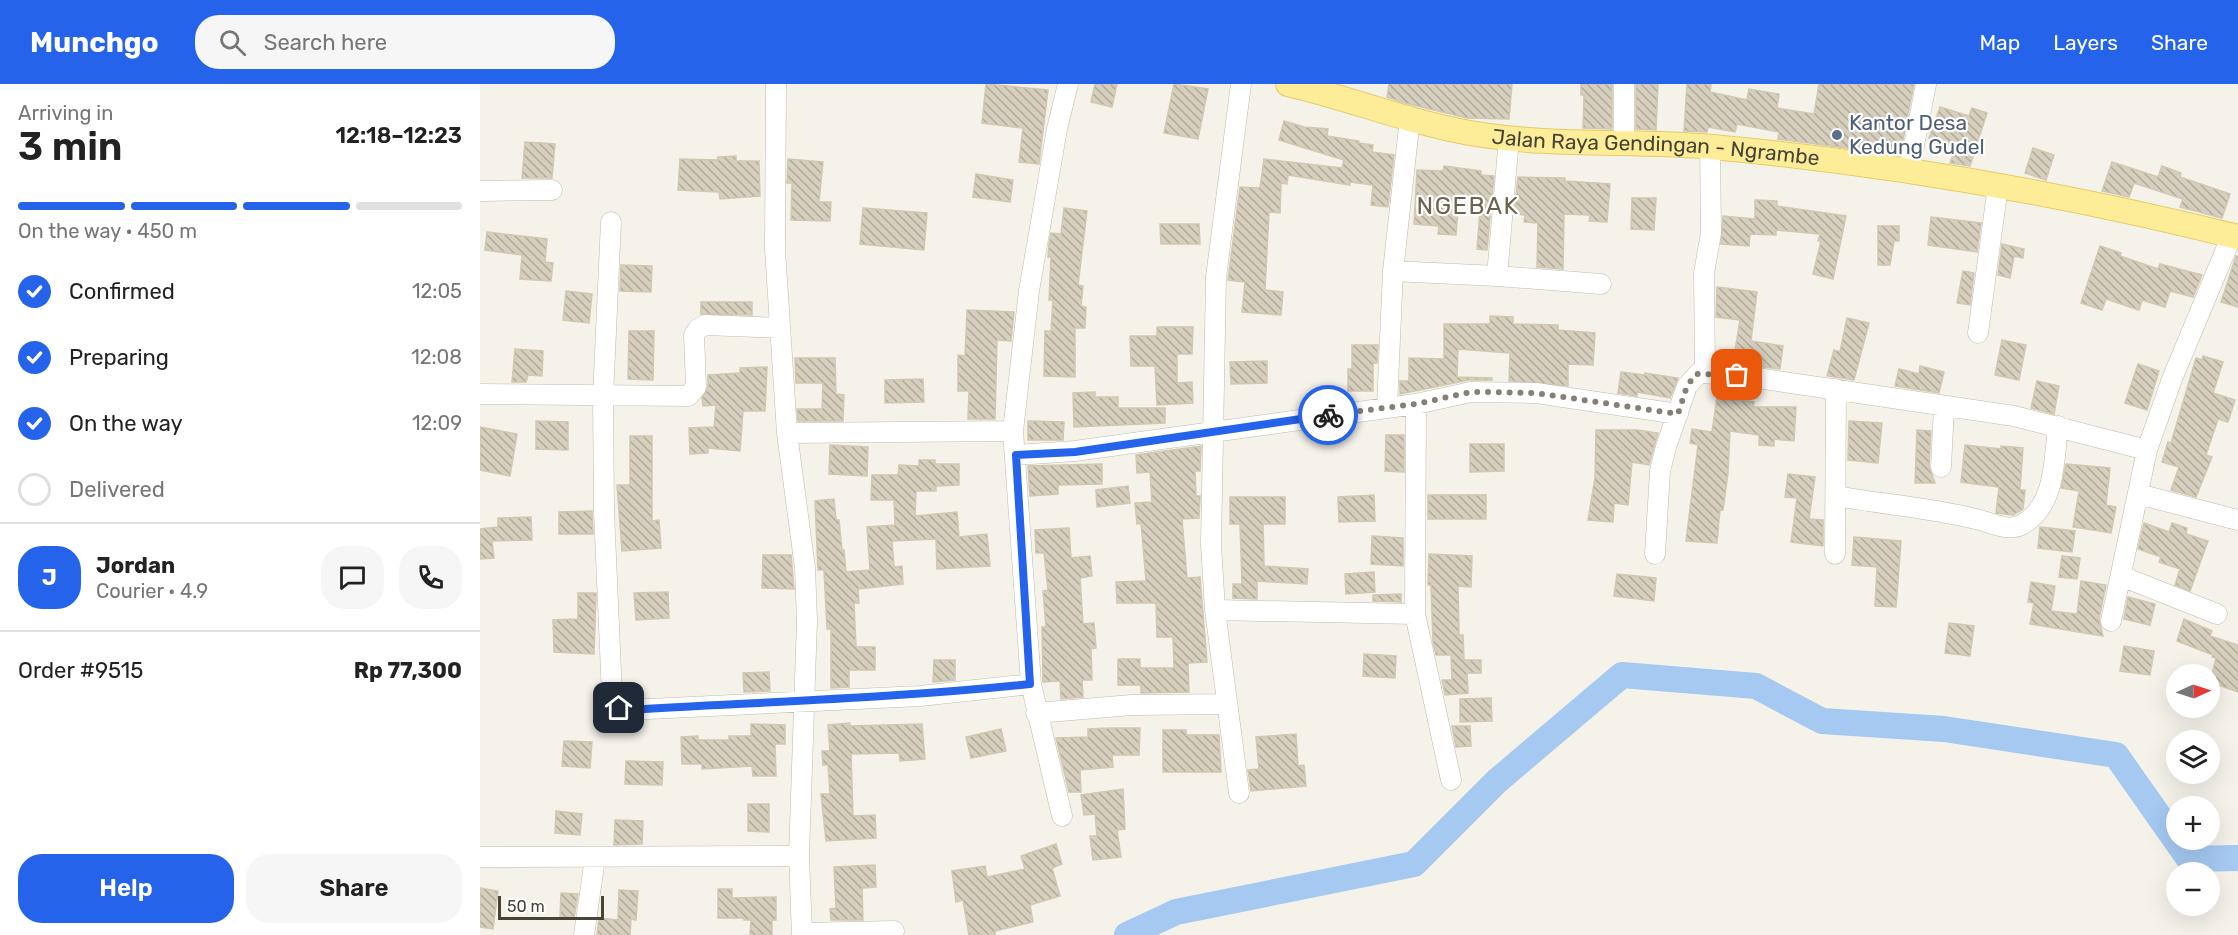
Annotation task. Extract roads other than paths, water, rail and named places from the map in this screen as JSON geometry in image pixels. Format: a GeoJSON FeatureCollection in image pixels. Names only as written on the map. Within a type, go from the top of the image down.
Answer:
{"type":"FeatureCollection","features":[{"type":"Feature","properties":{"kind":"main road","name":"Jalan Raya Gendingan - Ngrambe"},"geometry":{"type":"LineString","coordinates":[[1288,84],[1469,133],[1509,138],[1710,147],[1817,158],[2059,196],[2235,236]]}},
{"type":"Feature","properties":{"kind":"street"},"geometry":{"type":"LineString","coordinates":[[776,84],[775,249],[787,433],[805,568],[806,699],[799,856],[802,934],[894,931]]}},
{"type":"Feature","properties":{"kind":"street"},"geometry":{"type":"LineString","coordinates":[[1062,816],[1030,684],[1013,431],[1029,291],[1056,129],[1068,84]]}},
{"type":"Feature","properties":{"kind":"street"},"geometry":{"type":"LineString","coordinates":[[1239,793],[1215,610],[1211,544],[1215,277],[1241,84]]}},
{"type":"Feature","properties":{"kind":"street"},"geometry":{"type":"LineString","coordinates":[[1624,84],[1624,142]]}},
{"type":"Feature","properties":{"kind":"street"},"geometry":{"type":"LineString","coordinates":[[1909,171],[1926,84]]}},
{"type":"Feature","properties":{"kind":"street"},"geometry":{"type":"LineString","coordinates":[[1387,407],[1393,271],[1410,118]]}},
{"type":"Feature","properties":{"kind":"street"},"geometry":{"type":"LineString","coordinates":[[1497,276],[1509,138]]}},
{"type":"Feature","properties":{"kind":"street"},"geometry":{"type":"LineString","coordinates":[[1705,372],[1704,273],[1711,233],[1710,147]]}},
{"type":"Feature","properties":{"kind":"street"},"geometry":{"type":"LineString","coordinates":[[1978,333],[1998,186]]}},
{"type":"Feature","properties":{"kind":"street"},"geometry":{"type":"LineString","coordinates":[[480,191],[552,190]]}},
{"type":"Feature","properties":{"kind":"street"},"geometry":{"type":"LineString","coordinates":[[612,222],[603,397],[604,510],[614,702],[627,710],[806,699],[921,696],[1030,684]]}},
{"type":"Feature","properties":{"kind":"street"},"geometry":{"type":"LineString","coordinates":[[2111,621],[2147,450],[2172,379],[2235,236]]}},
{"type":"Feature","properties":{"kind":"street"},"geometry":{"type":"LineString","coordinates":[[1393,271],[1601,284]]}},
{"type":"Feature","properties":{"kind":"street"},"geometry":{"type":"LineString","coordinates":[[480,394],[603,397],[692,394],[696,387],[694,335],[701,327],[780,328]]}},
{"type":"Feature","properties":{"kind":"street"},"geometry":{"type":"LineString","coordinates":[[1656,554],[1660,471],[1690,380],[1696,374],[1705,372],[1944,406],[2058,426],[2147,450]]}},
{"type":"Feature","properties":{"kind":"street"},"geometry":{"type":"LineString","coordinates":[[1835,554],[1836,390]]}},
{"type":"Feature","properties":{"kind":"street"},"geometry":{"type":"LineString","coordinates":[[1016,455],[1075,452],[1213,430],[1416,404],[1471,392],[1525,393],[1678,414]]}},
{"type":"Feature","properties":{"kind":"street"},"geometry":{"type":"LineString","coordinates":[[1416,404],[1415,614],[1451,780]]}},
{"type":"Feature","properties":{"kind":"street"},"geometry":{"type":"LineString","coordinates":[[1941,467],[1944,406]]}},
{"type":"Feature","properties":{"kind":"street"},"geometry":{"type":"LineString","coordinates":[[1836,496],[1975,519],[2001,526],[2017,526],[2035,512],[2048,494],[2058,426]]}},
{"type":"Feature","properties":{"kind":"street"},"geometry":{"type":"LineString","coordinates":[[787,433],[1013,431]]}},
{"type":"Feature","properties":{"kind":"street"},"geometry":{"type":"LineString","coordinates":[[2138,494],[2238,520]]}},
{"type":"Feature","properties":{"kind":"street"},"geometry":{"type":"LineString","coordinates":[[2121,576],[2217,614]]}},
{"type":"Feature","properties":{"kind":"street"},"geometry":{"type":"LineString","coordinates":[[1215,610],[1415,614]]}},
{"type":"Feature","properties":{"kind":"street"},"geometry":{"type":"LineString","coordinates":[[1036,713],[1132,705],[1227,704]]}},
{"type":"Feature","properties":{"kind":"street"},"geometry":{"type":"LineString","coordinates":[[480,857],[799,856]]}},
{"type":"Feature","properties":{"kind":"street"},"geometry":{"type":"LineString","coordinates":[[584,935],[595,858]]}},
{"type":"Feature","properties":{"kind":"waterway"},"geometry":{"type":"LineString","coordinates":[[1127,935],[1176,912],[1414,864],[1497,781],[1622,675],[1756,686],[1822,721],[1944,729],[2116,755],[2189,859],[2238,858]]}},
{"type":"Feature","properties":{"kind":"place","name":"Kantor Desa Kedung Gudel"},"geometry":{"type":"Point","coordinates":[1837,135]}},
{"type":"Feature","properties":{"kind":"district","name":"NGEBAK"},"geometry":{"type":"Point","coordinates":[1468,206]}}]}
